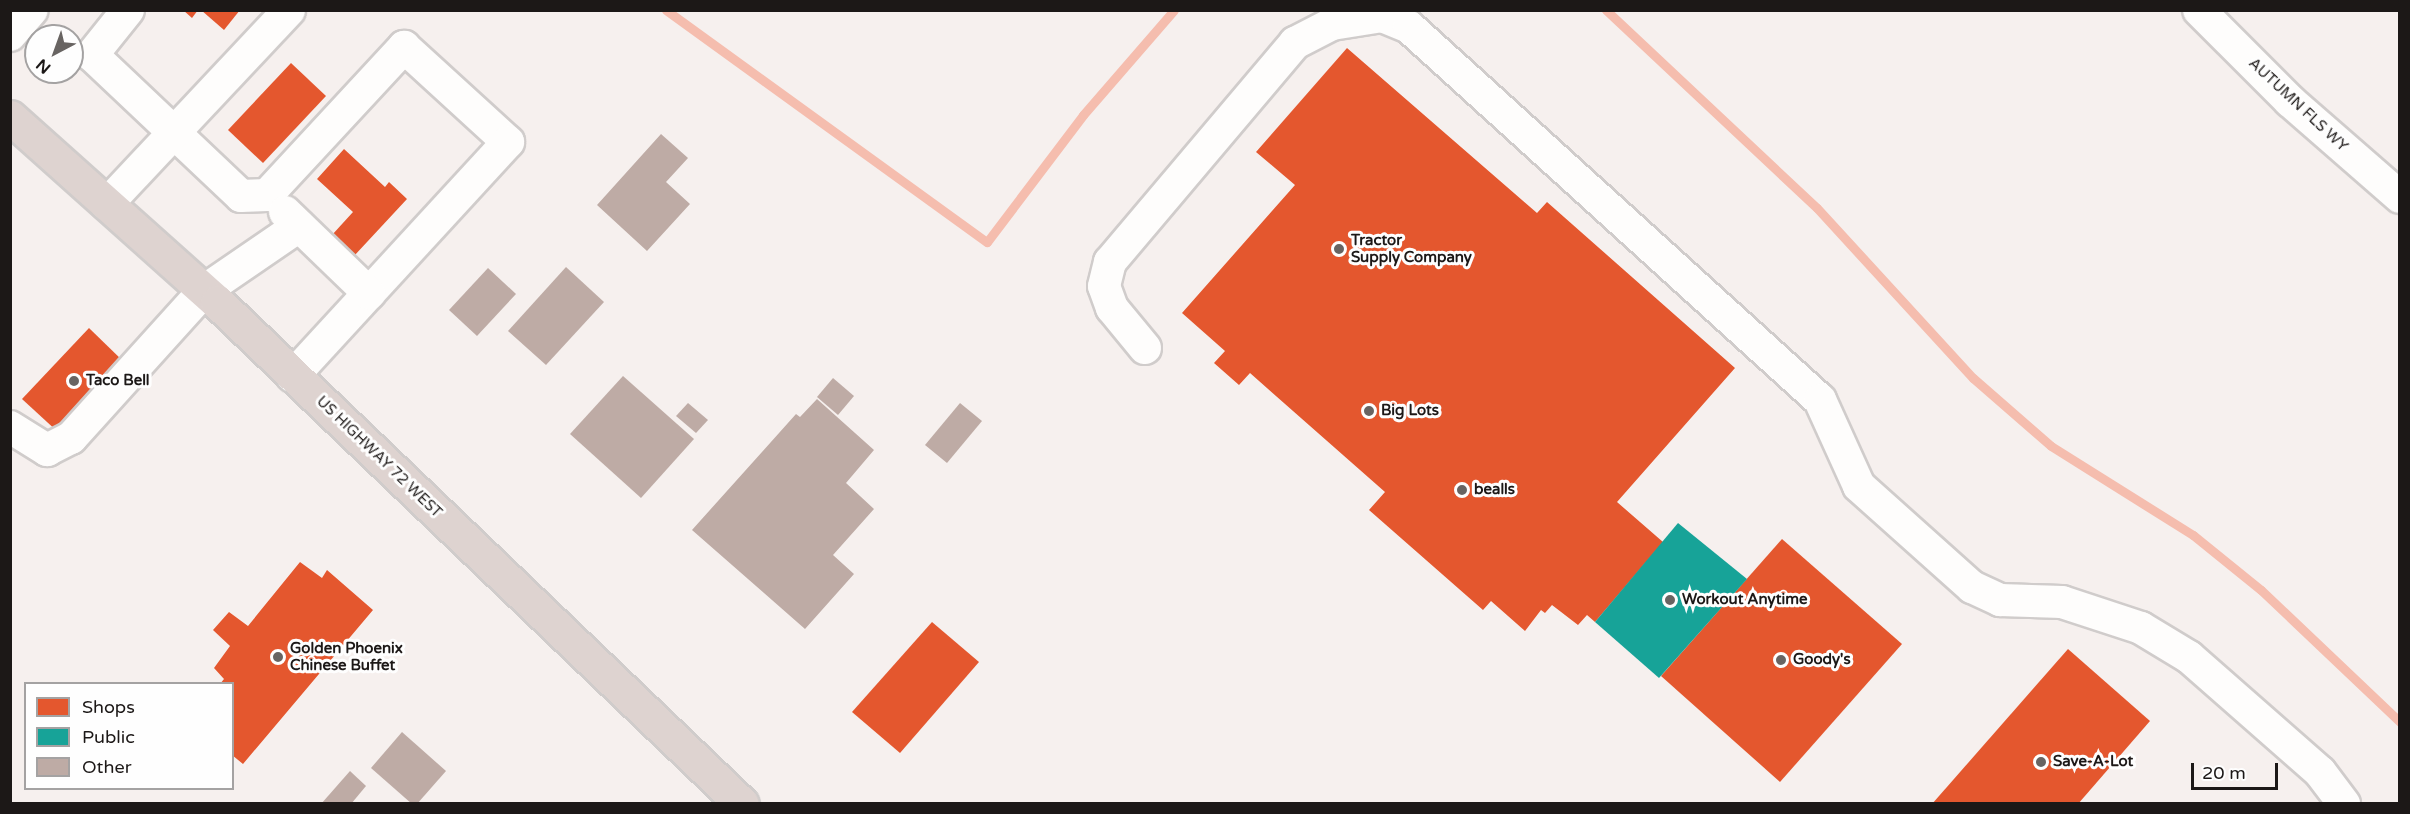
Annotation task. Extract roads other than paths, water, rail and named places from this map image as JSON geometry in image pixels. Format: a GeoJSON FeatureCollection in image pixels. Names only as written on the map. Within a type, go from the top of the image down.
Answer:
{"type":"FeatureCollection","features":[{"type":"Feature","properties":{"kind":"highway","name":"US HIGHWAY 72 WEST"},"geometry":{"type":"LineString","coordinates":[[10,117],[204,291],[742,804]]}},
{"type":"Feature","properties":{"kind":"street"},"geometry":{"type":"LineString","coordinates":[[10,35],[32,10]]}},
{"type":"Feature","properties":{"kind":"street"},"geometry":{"type":"LineString","coordinates":[[240,63],[255,24],[267,10]]}},
{"type":"Feature","properties":{"kind":"street"},"geometry":{"type":"LineString","coordinates":[[107,204],[289,10]]}},
{"type":"Feature","properties":{"kind":"street","name":"AUTUMN FLS WY"},"geometry":{"type":"LineString","coordinates":[[2199,10],[2290,101],[2400,197]]}},
{"type":"Feature","properties":{"kind":"street"},"geometry":{"type":"LineString","coordinates":[[117,15],[92,56],[241,196],[267,195],[404,47],[508,142],[294,376]]}},
{"type":"Feature","properties":{"kind":"street"},"geometry":{"type":"LineString","coordinates":[[1145,348],[1112,308],[1104,286],[1110,262],[1295,43],[1332,24],[1382,16],[1409,27],[1820,400],[1859,486],[1972,586],[2000,600],[2062,602],[2141,628],[2189,657],[2320,772],[2344,804]]}},
{"type":"Feature","properties":{"kind":"street"},"geometry":{"type":"LineString","coordinates":[[267,195],[369,293]]}},
{"type":"Feature","properties":{"kind":"street"},"geometry":{"type":"LineString","coordinates":[[10,427],[47,450],[71,438],[204,291],[300,226]]}},
{"type":"Feature","properties":{"kind":"waterway"},"geometry":{"type":"LineString","coordinates":[[666,10],[987,242],[1083,115],[1174,10]]}},
{"type":"Feature","properties":{"kind":"waterway"},"geometry":{"type":"LineString","coordinates":[[1606,10],[1817,208],[1973,378],[2051,446],[2193,535],[2261,590],[2400,722]]}},
{"type":"Feature","properties":{"kind":"place","name":"Tractor Supply Company"},"geometry":{"type":"Point","coordinates":[1339,249]}},
{"type":"Feature","properties":{"kind":"place","name":"Taco Bell"},"geometry":{"type":"Point","coordinates":[74,381]}},
{"type":"Feature","properties":{"kind":"place","name":"Big Lots"},"geometry":{"type":"Point","coordinates":[1369,411]}},
{"type":"Feature","properties":{"kind":"place","name":"bealls"},"geometry":{"type":"Point","coordinates":[1462,490]}},
{"type":"Feature","properties":{"kind":"place","name":"Workout Anytime"},"geometry":{"type":"Point","coordinates":[1670,600]}},
{"type":"Feature","properties":{"kind":"place","name":"Golden Phoenix Chinese Buffet"},"geometry":{"type":"Point","coordinates":[278,657]}},
{"type":"Feature","properties":{"kind":"place","name":"Goody's"},"geometry":{"type":"Point","coordinates":[1781,660]}},
{"type":"Feature","properties":{"kind":"place","name":"Save-A-Lot"},"geometry":{"type":"Point","coordinates":[2041,762]}}]}
